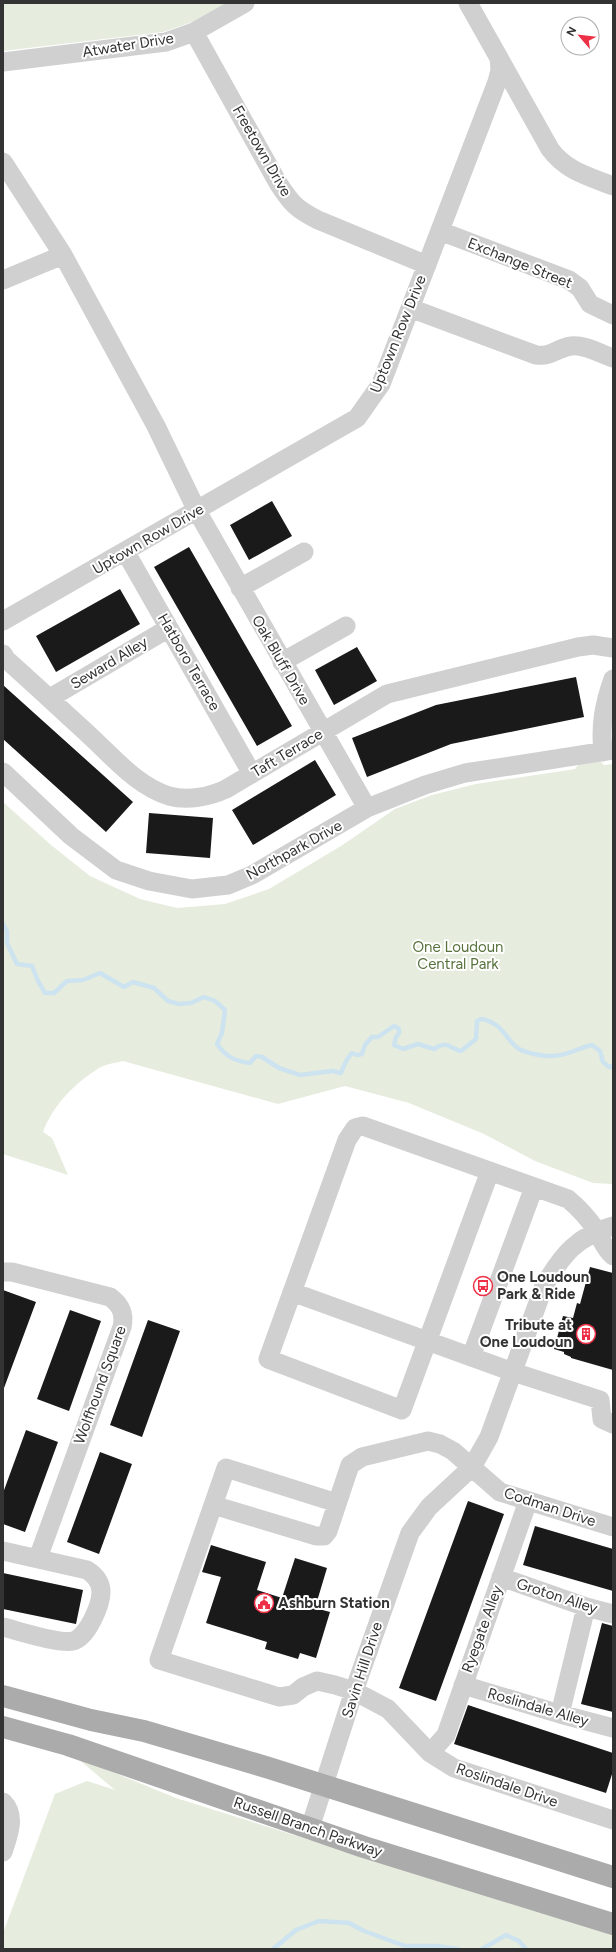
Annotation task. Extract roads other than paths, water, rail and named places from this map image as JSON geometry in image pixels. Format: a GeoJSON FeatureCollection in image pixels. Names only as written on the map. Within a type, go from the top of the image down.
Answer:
{"type":"FeatureCollection","features":[{"type":"Feature","properties":{"kind":"main road"},"geometry":{"type":"LineString","coordinates":[[3,1696],[92,1720],[144,1732],[324,1786],[613,1877]]}},
{"type":"Feature","properties":{"kind":"main road","name":"Russell Branch Parkway"},"geometry":{"type":"LineString","coordinates":[[3,1727],[68,1745],[310,1828],[613,1924]]}},
{"type":"Feature","properties":{"kind":"street","name":"Atwater Drive"},"geometry":{"type":"LineString","coordinates":[[3,62],[166,42],[194,32],[245,3]]}},
{"type":"Feature","properties":{"kind":"street"},"geometry":{"type":"LineString","coordinates":[[468,3],[550,149],[559,161],[571,169],[613,186]]}},
{"type":"Feature","properties":{"kind":"street","name":"Freetown Drive"},"geometry":{"type":"LineString","coordinates":[[194,32],[278,183],[292,204],[305,214],[318,220],[427,265]]}},
{"type":"Feature","properties":{"kind":"street","name":"Uptown Row Drive"},"geometry":{"type":"LineString","coordinates":[[3,621],[357,418],[381,384],[492,97],[500,70],[499,58]]}},
{"type":"Feature","properties":{"kind":"street","name":"Oak Bluff Drive"},"geometry":{"type":"LineString","coordinates":[[3,162],[63,254],[156,426],[197,511],[322,732],[367,808]]}},
{"type":"Feature","properties":{"kind":"street","name":"Exchange Street"},"geometry":{"type":"LineString","coordinates":[[440,231],[569,280],[580,288],[590,304],[613,315]]}},
{"type":"Feature","properties":{"kind":"street"},"geometry":{"type":"LineString","coordinates":[[3,280],[63,254]]}},
{"type":"Feature","properties":{"kind":"street"},"geometry":{"type":"LineString","coordinates":[[410,308],[536,355],[544,356],[571,346],[578,346],[613,358]]}},
{"type":"Feature","properties":{"kind":"street","name":"Hatboro Terrace"},"geometry":{"type":"LineString","coordinates":[[125,551],[252,774]]}},
{"type":"Feature","properties":{"kind":"street"},"geometry":{"type":"LineString","coordinates":[[240,588],[304,552]]}},
{"type":"Feature","properties":{"kind":"street"},"geometry":{"type":"LineString","coordinates":[[282,662],[346,626]]}},
{"type":"Feature","properties":{"kind":"street","name":"Seward Alley"},"geometry":{"type":"LineString","coordinates":[[50,698],[169,628]]}},
{"type":"Feature","properties":{"kind":"street","name":"Taft Terrace"},"geometry":{"type":"LineString","coordinates":[[3,654],[128,772],[158,792],[171,796],[202,797],[226,789],[387,694],[578,647],[593,645],[613,648]]}},
{"type":"Feature","properties":{"kind":"street"},"geometry":{"type":"LineString","coordinates":[[608,751],[601,731],[602,714],[613,679]]}},
{"type":"Feature","properties":{"kind":"street","name":"Northpark Drive"},"geometry":{"type":"LineString","coordinates":[[3,772],[71,836],[116,870],[149,881],[192,889],[228,885],[252,875],[367,808],[424,785],[465,773],[608,751]]}},
{"type":"Feature","properties":{"kind":"street"},"geometry":{"type":"LineString","coordinates":[[490,1171],[402,1410],[268,1360],[347,1140],[355,1128],[364,1126],[490,1171],[534,1187],[568,1199],[605,1229],[605,1249],[613,1256]]}},
{"type":"Feature","properties":{"kind":"street"},"geometry":{"type":"LineString","coordinates":[[471,1357],[534,1187]]}},
{"type":"Feature","properties":{"kind":"street","name":"Savin Hill Drive"},"geometry":{"type":"LineString","coordinates":[[310,1828],[354,1691],[410,1533],[429,1508],[472,1467],[489,1437],[544,1286],[555,1266],[568,1250],[605,1229]]}},
{"type":"Feature","properties":{"kind":"street","name":"Wolfhound Square"},"geometry":{"type":"LineString","coordinates":[[3,1272],[12,1272],[110,1297],[119,1305],[124,1316],[122,1327],[38,1558]]}},
{"type":"Feature","properties":{"kind":"street"},"geometry":{"type":"LineString","coordinates":[[292,1292],[513,1372],[607,1396],[607,1422]]}},
{"type":"Feature","properties":{"kind":"street","name":"Codman Drive"},"geometry":{"type":"LineString","coordinates":[[213,1505],[316,1536],[324,1536],[328,1531],[350,1465],[362,1457],[428,1441],[440,1444],[453,1451],[472,1467],[485,1481],[500,1492],[613,1527]]}},
{"type":"Feature","properties":{"kind":"street"},"geometry":{"type":"LineString","coordinates":[[213,1505],[226,1468],[337,1503]]}},
{"type":"Feature","properties":{"kind":"street","name":"Ryegate Alley"},"geometry":{"type":"LineString","coordinates":[[430,1753],[446,1735],[528,1501]]}},
{"type":"Feature","properties":{"kind":"street","name":"Roslindale Drive"},"geometry":{"type":"LineString","coordinates":[[213,1505],[159,1660],[279,1697],[293,1695],[303,1687],[317,1681],[354,1691],[388,1709],[430,1753],[454,1768],[613,1820]]}},
{"type":"Feature","properties":{"kind":"street"},"geometry":{"type":"LineString","coordinates":[[3,1551],[87,1570],[96,1577],[100,1584],[101,1596],[89,1629],[77,1640],[65,1641],[3,1627]]}},
{"type":"Feature","properties":{"kind":"street","name":"Groton Alley"},"geometry":{"type":"LineString","coordinates":[[501,1577],[586,1607],[613,1614]]}},
{"type":"Feature","properties":{"kind":"street"},"geometry":{"type":"LineString","coordinates":[[560,1714],[586,1607]]}},
{"type":"Feature","properties":{"kind":"street","name":"Roslindale Alley"},"geometry":{"type":"LineString","coordinates":[[463,1685],[613,1728]]}},
{"type":"Feature","properties":{"kind":"street"},"geometry":{"type":"LineString","coordinates":[[3,1802],[7,1806],[11,1817],[10,1830],[3,1852]]}},
{"type":"Feature","properties":{"kind":"waterway"},"geometry":{"type":"LineString","coordinates":[[3,924],[7,931],[7,943],[17,964],[32,966],[45,993],[54,993],[67,981],[83,980],[100,973],[124,987],[133,982],[154,988],[168,1001],[179,1004],[191,1003],[204,997],[215,1001],[225,1010],[222,1033],[217,1044],[227,1055],[231,1058],[250,1063],[256,1056],[262,1057],[279,1068],[300,1075],[332,1071],[341,1073],[344,1065],[352,1053],[357,1055],[362,1054],[365,1045],[372,1037],[378,1037],[394,1026],[399,1029],[394,1045],[403,1049],[418,1044],[434,1049],[439,1046],[446,1045],[461,1051],[476,1039],[477,1021],[481,1019],[494,1024],[515,1046],[526,1052],[556,1056],[592,1045],[600,1051],[603,1062],[609,1067],[613,1066]]}},
{"type":"Feature","properties":{"kind":"waterway"},"geometry":{"type":"LineString","coordinates":[[273,1949],[296,1930],[319,1921],[349,1923],[364,1931],[405,1946],[437,1946],[458,1949]]}},
{"type":"Feature","properties":{"kind":"waterway"},"geometry":{"type":"LineString","coordinates":[[482,1949],[506,1935],[519,1941],[526,1949]]}},
{"type":"Feature","properties":{"kind":"place","name":"One Loudoun Park & Ride"},"geometry":{"type":"Point","coordinates":[483,1286]}},
{"type":"Feature","properties":{"kind":"place","name":"Tribute at One Loudoun"},"geometry":{"type":"Point","coordinates":[586,1334]}},
{"type":"Feature","properties":{"kind":"place","name":"Ashburn Station"},"geometry":{"type":"Point","coordinates":[264,1603]}},
{"type":"Feature","properties":{"kind":"park label","name":"One Loudoun Central Park"},"geometry":{"type":"Point","coordinates":[458,956]}}]}
